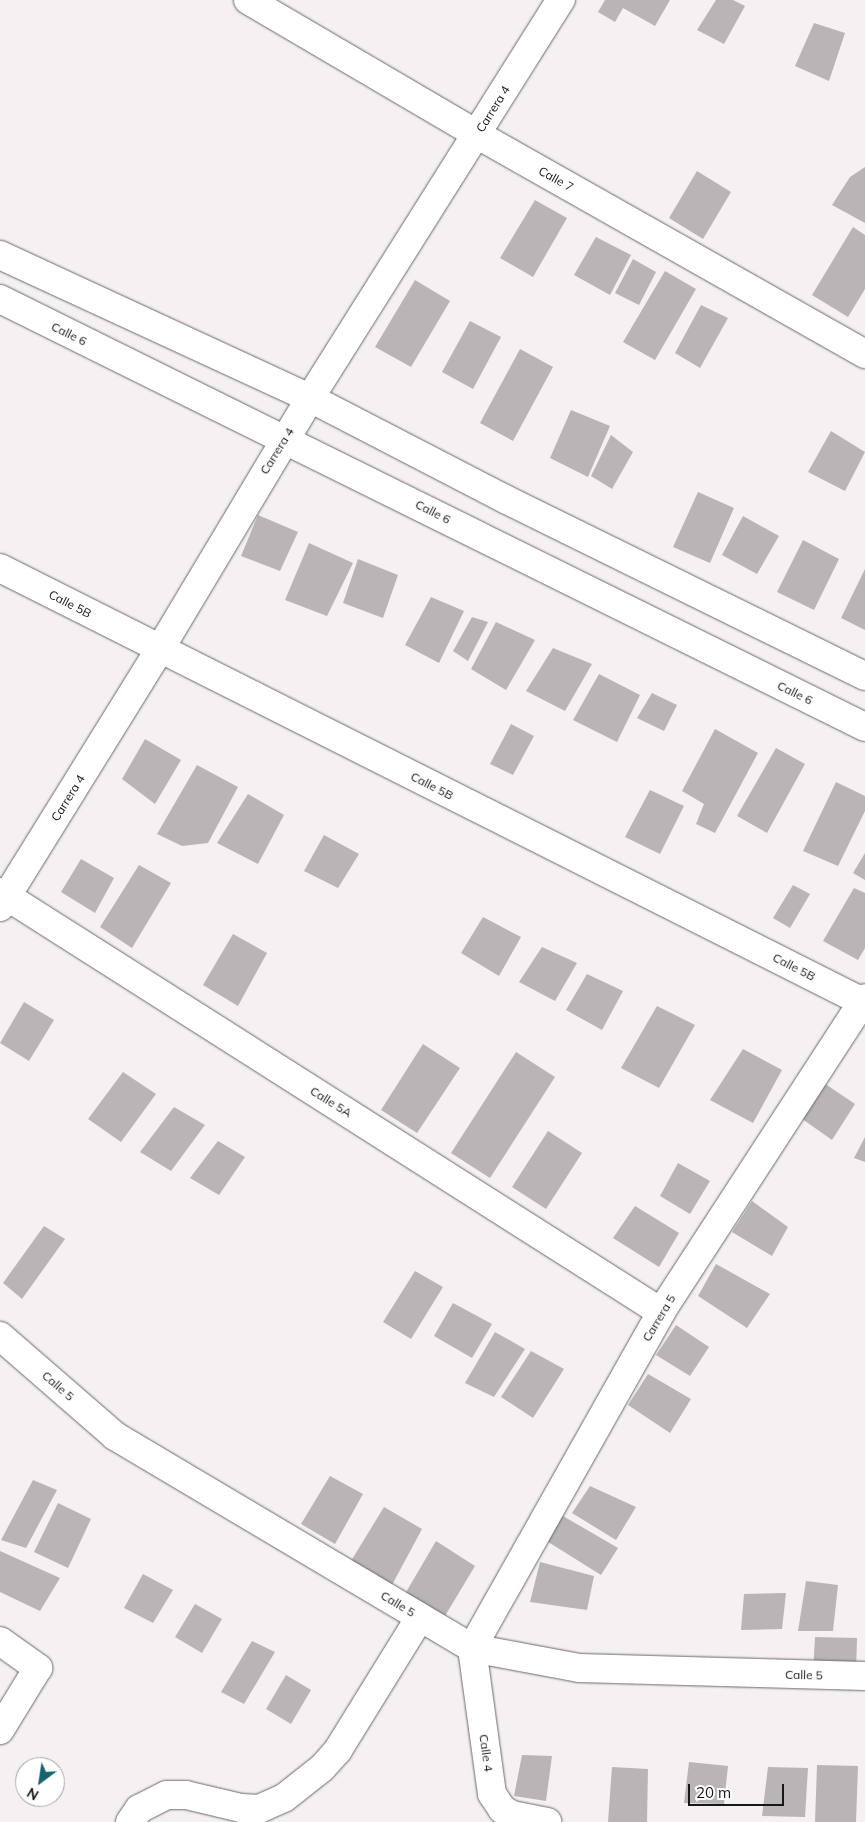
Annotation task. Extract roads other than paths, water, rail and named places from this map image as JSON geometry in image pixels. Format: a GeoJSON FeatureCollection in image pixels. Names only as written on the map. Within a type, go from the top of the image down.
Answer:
{"type":"FeatureCollection","features":[{"type":"Feature","properties":{"kind":"street","name":"Calle 7"},"geometry":{"type":"LineString","coordinates":[[248,0],[478,135],[865,354]]}},
{"type":"Feature","properties":{"kind":"street","name":"Carrera 4"},"geometry":{"type":"LineString","coordinates":[[2,898],[160,649],[285,438],[478,135],[561,0]]}},
{"type":"Feature","properties":{"kind":"street"},"geometry":{"type":"LineString","coordinates":[[0,255],[310,398],[504,499],[865,676]]}},
{"type":"Feature","properties":{"kind":"street","name":"Calle 6"},"geometry":{"type":"LineString","coordinates":[[0,299],[285,438],[865,728]]}},
{"type":"Feature","properties":{"kind":"street"},"geometry":{"type":"LineString","coordinates":[[482,537],[504,499]]}},
{"type":"Feature","properties":{"kind":"street","name":"Calle 5B"},"geometry":{"type":"LineString","coordinates":[[0,568],[864,1001]]}},
{"type":"Feature","properties":{"kind":"street","name":"Calle 5A"},"geometry":{"type":"LineString","coordinates":[[2,898],[662,1312]]}},
{"type":"Feature","properties":{"kind":"street","name":"Carrera 5"},"geometry":{"type":"LineString","coordinates":[[472,1648],[662,1312],[864,1001]]}},
{"type":"Feature","properties":{"kind":"street","name":"Calle 5"},"geometry":{"type":"LineString","coordinates":[[0,1336],[115,1436],[472,1648],[579,1668],[865,1676]]}},
{"type":"Feature","properties":{"kind":"street"},"geometry":{"type":"LineString","coordinates":[[130,1822],[140,1809],[167,1795],[186,1795],[241,1808],[260,1809],[284,1798],[322,1768],[338,1750],[420,1617]]}},
{"type":"Feature","properties":{"kind":"street"},"geometry":{"type":"LineString","coordinates":[[0,1641],[38,1668],[0,1730]]}},
{"type":"Feature","properties":{"kind":"street","name":"Calle 4"},"geometry":{"type":"LineString","coordinates":[[472,1648],[492,1794],[502,1809],[512,1815],[547,1822]]}}]}
